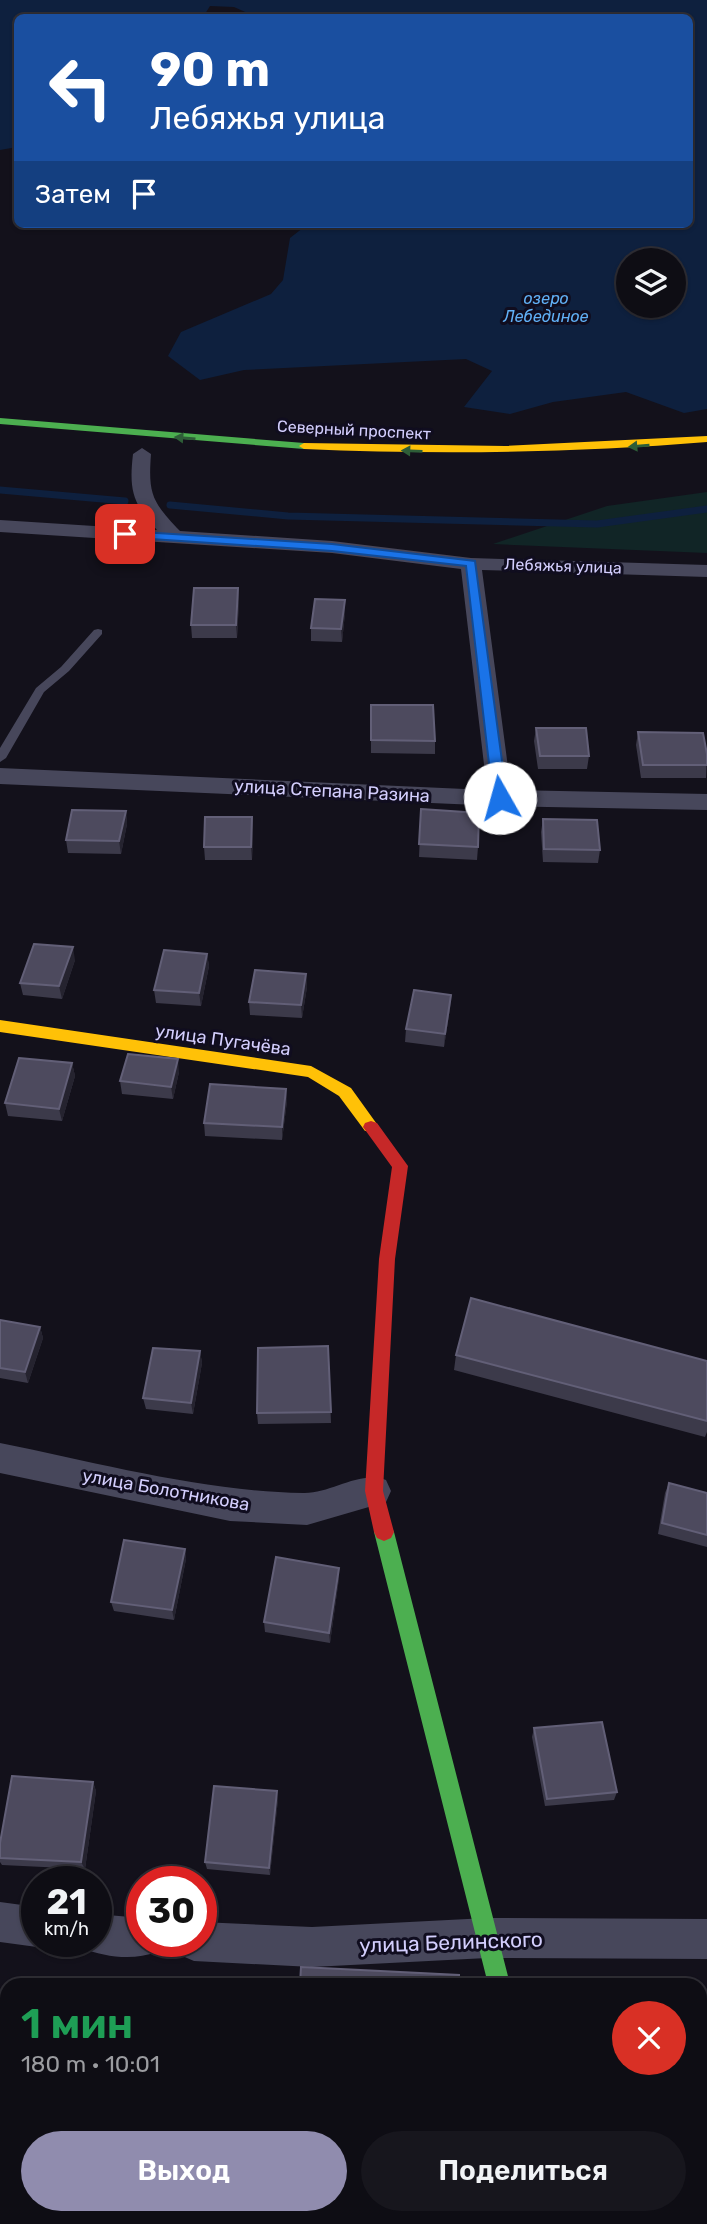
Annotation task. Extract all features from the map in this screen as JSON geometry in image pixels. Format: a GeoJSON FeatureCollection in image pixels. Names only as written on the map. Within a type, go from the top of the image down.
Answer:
{"type":"FeatureCollection","features":[{"type":"Feature","properties":{"kind":"street","name":"Северный проспект"},"geometry":{"type":"LineString","coordinates":[[0,421],[242,442],[411,451],[564,450],[707,439]]}},
{"type":"Feature","properties":{"kind":"street"},"geometry":{"type":"LineString","coordinates":[[143,454],[139,484],[152,513],[175,538]]}},
{"type":"Feature","properties":{"kind":"street","name":"Лебяжья улица"},"geometry":{"type":"LineString","coordinates":[[0,526],[332,547],[471,564],[707,571]]}},
{"type":"Feature","properties":{"kind":"street"},"geometry":{"type":"LineString","coordinates":[[471,564],[500,798]]}},
{"type":"Feature","properties":{"kind":"street","name":"улица Степана Разина"},"geometry":{"type":"LineString","coordinates":[[0,776],[500,798],[707,802]]}},
{"type":"Feature","properties":{"kind":"street","name":"улица Пугачёва"},"geometry":{"type":"LineString","coordinates":[[0,1026],[310,1072],[345,1092],[400,1166],[387,1259],[374,1491]]}},
{"type":"Feature","properties":{"kind":"street","name":"улица Болотникова"},"geometry":{"type":"LineString","coordinates":[[0,1458],[230,1505],[307,1509],[374,1491]]}},
{"type":"Feature","properties":{"kind":"street"},"geometry":{"type":"LineString","coordinates":[[374,1491],[497,1978]]}},
{"type":"Feature","properties":{"kind":"street"},"geometry":{"type":"LineString","coordinates":[[0,1922],[21,1925]]}},
{"type":"Feature","properties":{"kind":"street","name":"улица Белинского"},"geometry":{"type":"LineString","coordinates":[[217,1942],[312,1947],[487,1938],[707,1939]]}},
{"type":"Feature","properties":{"kind":"lane"},"geometry":{"type":"LineString","coordinates":[[0,758],[40,690],[65,669],[98,632]]}},
{"type":"Feature","properties":{"kind":"green space"},"geometry":{"type":"Polygon","coordinates":[[[707,492],[707,553],[493,544],[607,506],[707,492]]]}},
{"type":"Feature","properties":{"kind":"water","name":"озеро Лебединое"},"geometry":{"type":"Polygon","coordinates":[[[0,0],[707,0],[707,409],[684,413],[626,392],[553,402],[510,414],[464,407],[492,371],[466,359],[244,370],[200,380],[168,356],[181,332],[271,294],[283,280],[290,238],[303,228],[693,228],[693,14],[250,14],[234,7],[210,6],[205,14],[14,14],[14,148],[0,150],[0,0]]]}},
{"type":"Feature","properties":{"kind":"building"},"geometry":{"type":"Polygon","coordinates":[[[194,588],[238,588],[236,625],[191,625],[194,588]]]}},
{"type":"Feature","properties":{"kind":"building"},"geometry":{"type":"Polygon","coordinates":[[[315,599],[345,600],[341,629],[311,628],[315,599]]]}},
{"type":"Feature","properties":{"kind":"building"},"geometry":{"type":"Polygon","coordinates":[[[371,705],[433,705],[435,741],[371,740],[371,705]]]}},
{"type":"Feature","properties":{"kind":"building"},"geometry":{"type":"Polygon","coordinates":[[[536,728],[586,728],[589,756],[540,756],[536,728]]]}},
{"type":"Feature","properties":{"kind":"building"},"geometry":{"type":"Polygon","coordinates":[[[638,732],[703,733],[707,765],[643,765],[638,732]]]}},
{"type":"Feature","properties":{"kind":"building"},"geometry":{"type":"Polygon","coordinates":[[[421,809],[479,813],[478,847],[419,844],[421,809]]]}},
{"type":"Feature","properties":{"kind":"building"},"geometry":{"type":"Polygon","coordinates":[[[72,810],[126,811],[119,841],[66,840],[72,810]]]}},
{"type":"Feature","properties":{"kind":"building"},"geometry":{"type":"Polygon","coordinates":[[[205,817],[252,817],[251,847],[204,847],[205,817]]]}},
{"type":"Feature","properties":{"kind":"building"},"geometry":{"type":"Polygon","coordinates":[[[543,819],[597,820],[600,850],[544,849],[543,819]]]}},
{"type":"Feature","properties":{"kind":"building"},"geometry":{"type":"Polygon","coordinates":[[[34,944],[73,947],[59,986],[20,983],[34,944]]]}},
{"type":"Feature","properties":{"kind":"building"},"geometry":{"type":"Polygon","coordinates":[[[164,950],[207,954],[199,993],[154,990],[164,950]]]}},
{"type":"Feature","properties":{"kind":"building"},"geometry":{"type":"Polygon","coordinates":[[[255,970],[306,974],[301,1005],[249,1002],[255,970]]]}},
{"type":"Feature","properties":{"kind":"building"},"geometry":{"type":"Polygon","coordinates":[[[414,990],[451,995],[445,1034],[406,1029],[414,990]]]}},
{"type":"Feature","properties":{"kind":"building"},"geometry":{"type":"Polygon","coordinates":[[[128,1054],[178,1059],[171,1087],[120,1081],[128,1054]]]}},
{"type":"Feature","properties":{"kind":"building"},"geometry":{"type":"Polygon","coordinates":[[[19,1058],[72,1063],[59,1109],[5,1103],[19,1058]]]}},
{"type":"Feature","properties":{"kind":"building"},"geometry":{"type":"Polygon","coordinates":[[[210,1084],[286,1089],[282,1127],[204,1123],[210,1084]]]}},
{"type":"Feature","properties":{"kind":"building"},"geometry":{"type":"Polygon","coordinates":[[[471,1298],[707,1361],[707,1421],[456,1355],[471,1298]]]}},
{"type":"Feature","properties":{"kind":"building"},"geometry":{"type":"Polygon","coordinates":[[[0,1320],[40,1327],[25,1372],[0,1368],[0,1320]]]}},
{"type":"Feature","properties":{"kind":"building"},"geometry":{"type":"Polygon","coordinates":[[[328,1346],[331,1412],[257,1413],[258,1348],[328,1346]]]}},
{"type":"Feature","properties":{"kind":"building"},"geometry":{"type":"Polygon","coordinates":[[[153,1348],[200,1351],[191,1403],[143,1398],[153,1348]]]}},
{"type":"Feature","properties":{"kind":"building"},"geometry":{"type":"Polygon","coordinates":[[[669,1483],[707,1493],[707,1535],[662,1523],[669,1483]]]}},
{"type":"Feature","properties":{"kind":"building"},"geometry":{"type":"Polygon","coordinates":[[[124,1540],[185,1549],[172,1610],[111,1602],[124,1540]]]}},
{"type":"Feature","properties":{"kind":"building"},"geometry":{"type":"Polygon","coordinates":[[[276,1557],[339,1568],[329,1633],[264,1622],[276,1557]]]}},
{"type":"Feature","properties":{"kind":"building"},"geometry":{"type":"Polygon","coordinates":[[[602,1722],[617,1792],[547,1799],[534,1728],[602,1722]]]}},
{"type":"Feature","properties":{"kind":"building"},"geometry":{"type":"Polygon","coordinates":[[[12,1776],[93,1782],[81,1862],[0,1858],[0,1843],[12,1776]]]}},
{"type":"Feature","properties":{"kind":"building"},"geometry":{"type":"Polygon","coordinates":[[[214,1786],[277,1791],[269,1868],[205,1862],[214,1786]]]}},
{"type":"Feature","properties":{"kind":"building"},"geometry":{"type":"Polygon","coordinates":[[[301,1967],[459,1975],[459,1978],[300,1978],[301,1967]]]}},
{"type":"Feature","properties":{"kind":"waterway"},"geometry":{"type":"LineString","coordinates":[[0,490],[125,501]]}},
{"type":"Feature","properties":{"kind":"waterway"},"geometry":{"type":"LineString","coordinates":[[170,505],[288,516],[597,524],[707,509]]}},
{"type":"Feature","properties":{"kind":"traffic: fast"},"geometry":{"type":"LineString","coordinates":[[0,421],[304,446]]}},
{"type":"Feature","properties":{"kind":"traffic: fast"},"geometry":{"type":"LineString","coordinates":[[384,1532],[497,1978]]}},
{"type":"Feature","properties":{"kind":"traffic: slow"},"geometry":{"type":"LineString","coordinates":[[304,446],[505,450],[707,439]]}},
{"type":"Feature","properties":{"kind":"traffic: slow"},"geometry":{"type":"LineString","coordinates":[[0,1026],[311,1072],[345,1092],[371,1127]]}},
{"type":"Feature","properties":{"kind":"traffic: jam"},"geometry":{"type":"LineString","coordinates":[[371,1127],[400,1166],[387,1259],[374,1491],[384,1532]]}},
{"type":"Feature","properties":{"kind":"route"},"geometry":{"type":"LineString","coordinates":[[125,534],[332,547],[471,564],[500,798]]}}]}
